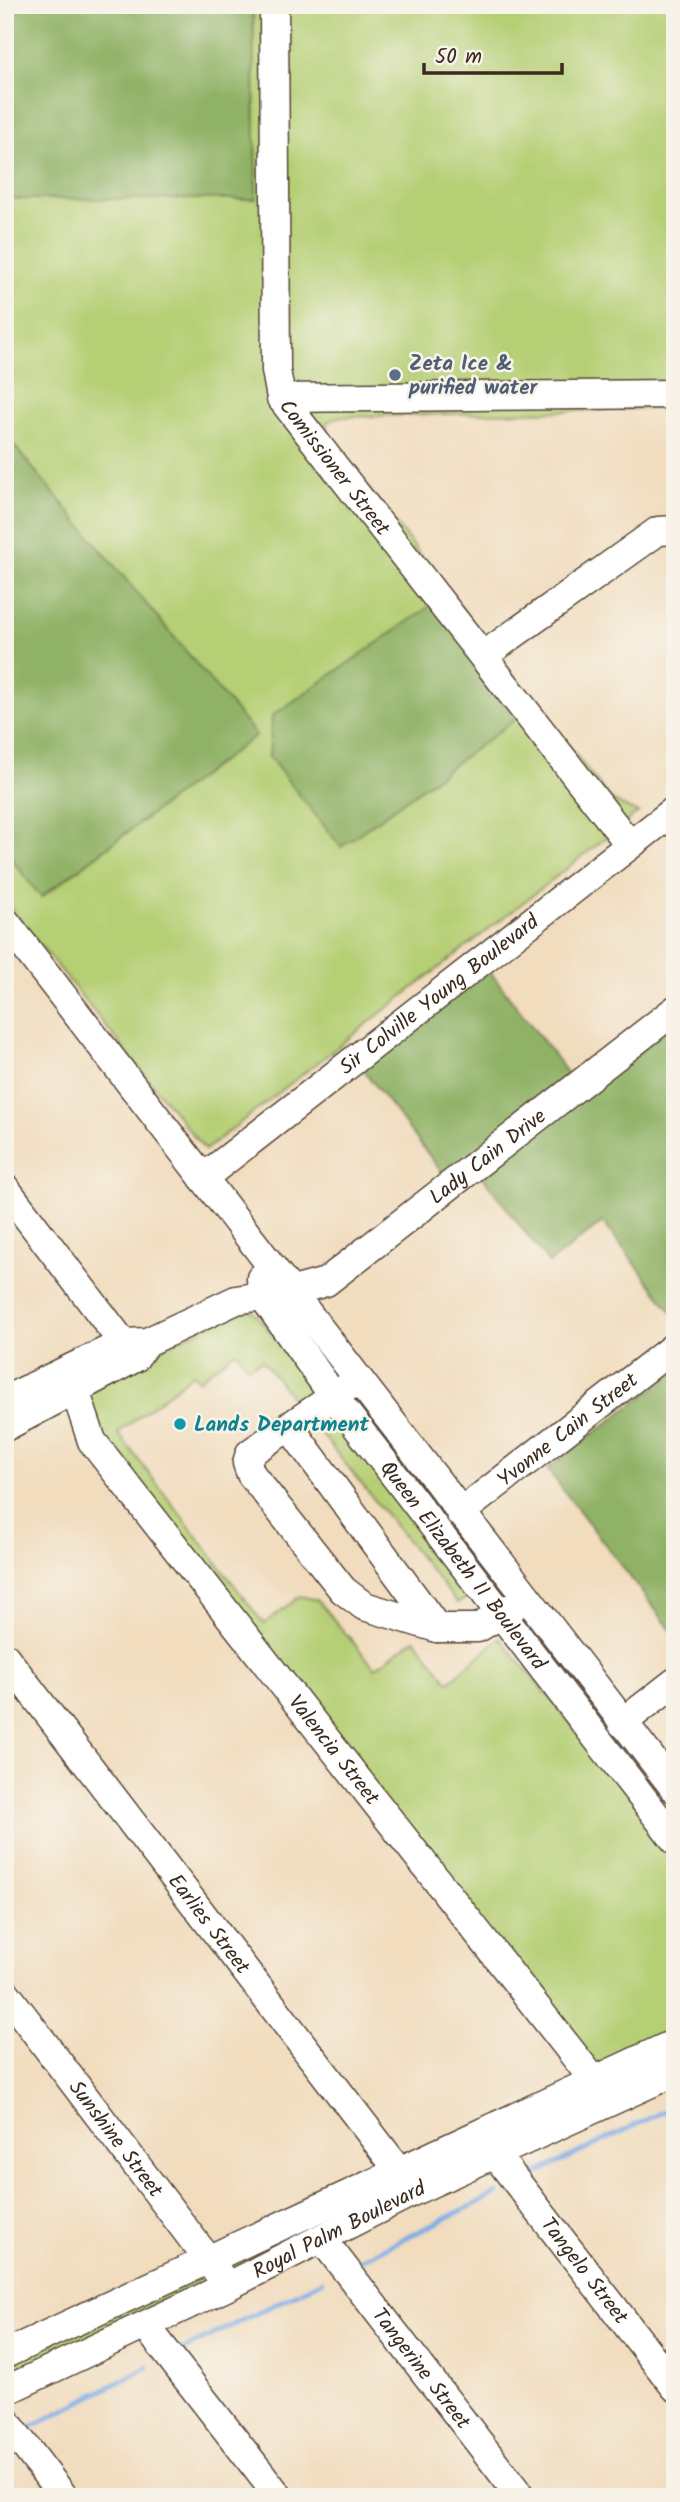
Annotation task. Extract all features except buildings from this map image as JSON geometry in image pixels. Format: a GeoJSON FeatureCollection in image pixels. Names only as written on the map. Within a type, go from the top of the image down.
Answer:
{"type":"FeatureCollection","features":[{"type":"Feature","properties":{"kind":"street","name":"Comissioner Street"},"geometry":{"type":"LineString","coordinates":[[274,5],[276,370],[281,398],[630,845]]}},
{"type":"Feature","properties":{"kind":"street"},"geometry":{"type":"LineString","coordinates":[[281,398],[675,394]]}},
{"type":"Feature","properties":{"kind":"street"},"geometry":{"type":"LineString","coordinates":[[483,656],[658,531],[675,530]]}},
{"type":"Feature","properties":{"kind":"street","name":"Sir Colville Young Boulevard"},"geometry":{"type":"LineString","coordinates":[[204,1178],[675,810]]}},
{"type":"Feature","properties":{"kind":"street","name":"Queen Elizabeth II Boulevard"},"geometry":{"type":"LineString","coordinates":[[5,921],[675,1789]]}},
{"type":"Feature","properties":{"kind":"street","name":"Lady Cain Drive"},"geometry":{"type":"LineString","coordinates":[[135,1347],[236,1300],[293,1291],[326,1282],[675,1010]]}},
{"type":"Feature","properties":{"kind":"street"},"geometry":{"type":"LineString","coordinates":[[5,1188],[135,1347]]}},
{"type":"Feature","properties":{"kind":"street"},"geometry":{"type":"LineString","coordinates":[[259,1251],[262,1295]]}},
{"type":"Feature","properties":{"kind":"street","name":"Queen Elizabeth II Boulevard"},"geometry":{"type":"LineString","coordinates":[[262,1295],[334,1396],[500,1616],[675,1840]]}},
{"type":"Feature","properties":{"kind":"street","name":"Yvonne Cain Street"},"geometry":{"type":"LineString","coordinates":[[460,1513],[675,1346]]}},
{"type":"Feature","properties":{"kind":"street"},"geometry":{"type":"LineString","coordinates":[[5,1427],[75,1390],[135,1347]]}},
{"type":"Feature","properties":{"kind":"street"},"geometry":{"type":"LineString","coordinates":[[5,1400],[135,1347]]}},
{"type":"Feature","properties":{"kind":"street"},"geometry":{"type":"LineString","coordinates":[[359,1378],[250,1452],[247,1462],[251,1474],[343,1590],[364,1606],[437,1628],[478,1628],[526,1598]]}},
{"type":"Feature","properties":{"kind":"street","name":"Valencia Street"},"geometry":{"type":"LineString","coordinates":[[75,1390],[92,1441],[602,2091]]}},
{"type":"Feature","properties":{"kind":"street"},"geometry":{"type":"LineString","coordinates":[[289,1426],[437,1628]]}},
{"type":"Feature","properties":{"kind":"street","name":"Earlies Street"},"geometry":{"type":"LineString","coordinates":[[5,1657],[407,2181]]}},
{"type":"Feature","properties":{"kind":"street"},"geometry":{"type":"LineString","coordinates":[[622,1723],[675,1682]]}},
{"type":"Feature","properties":{"kind":"street","name":"Sunshine Street"},"geometry":{"type":"LineString","coordinates":[[5,1992],[228,2286]]}},
{"type":"Feature","properties":{"kind":"street","name":"Royal Palm Boulevard"},"geometry":{"type":"LineString","coordinates":[[5,2391],[146,2326],[321,2239],[407,2181],[495,2154],[602,2091],[675,2043]]}},
{"type":"Feature","properties":{"kind":"street","name":"Royal Palm Boulevard"},"geometry":{"type":"LineString","coordinates":[[5,2354],[208,2260],[407,2181],[602,2091],[675,2072]]}},
{"type":"Feature","properties":{"kind":"street","name":"Tangelo Street"},"geometry":{"type":"LineString","coordinates":[[495,2154],[675,2387]]}},
{"type":"Feature","properties":{"kind":"street","name":"Tangerine Street"},"geometry":{"type":"LineString","coordinates":[[321,2239],[521,2497]]}},
{"type":"Feature","properties":{"kind":"street"},"geometry":{"type":"LineString","coordinates":[[146,2326],[279,2497]]}},
{"type":"Feature","properties":{"kind":"street"},"geometry":{"type":"LineString","coordinates":[[5,2420],[64,2497]]}},
{"type":"Feature","properties":{"kind":"green space"},"geometry":{"type":"Polygon","coordinates":[[[5,5],[253,5],[256,199],[5,199],[5,5]]]}},
{"type":"Feature","properties":{"kind":"green space"},"geometry":{"type":"Polygon","coordinates":[[[253,5],[675,5],[675,408],[337,417],[326,423],[329,438],[611,800],[638,813],[205,1150],[5,901],[5,851],[42,897],[255,735],[5,435],[5,199],[256,199],[253,5]]]}},
{"type":"Feature","properties":{"kind":"green space"},"geometry":{"type":"Polygon","coordinates":[[[5,435],[256,735],[41,897],[5,851],[5,435]]]}},
{"type":"Feature","properties":{"kind":"green space"},"geometry":{"type":"Polygon","coordinates":[[[436,602],[527,711],[341,847],[269,757],[272,716],[436,602]]]}},
{"type":"Feature","properties":{"kind":"green space"},"geometry":{"type":"Polygon","coordinates":[[[488,969],[572,1079],[445,1176],[361,1067],[488,969]]]}},
{"type":"Feature","properties":{"kind":"green space"},"geometry":{"type":"Polygon","coordinates":[[[675,1022],[675,1316],[603,1222],[549,1263],[479,1172],[675,1022]]]}},
{"type":"Feature","properties":{"kind":"green space"},"geometry":{"type":"Polygon","coordinates":[[[252,1310],[324,1396],[470,1597],[457,1603],[262,1360],[248,1367],[236,1351],[198,1380],[193,1374],[118,1433],[264,1624],[300,1596],[317,1600],[375,1668],[415,1639],[449,1682],[500,1638],[675,1849],[675,2072],[5,2391],[5,2354],[594,2081],[92,1441],[75,1390],[235,1313],[252,1310]]]}},
{"type":"Feature","properties":{"kind":"green space"},"geometry":{"type":"Polygon","coordinates":[[[675,1372],[675,1635],[547,1469],[675,1372]]]}},
{"type":"Feature","properties":{"kind":"waterway"},"geometry":{"type":"LineString","coordinates":[[527,2178],[675,2106]]}},
{"type":"Feature","properties":{"kind":"waterway"},"geometry":{"type":"LineString","coordinates":[[356,2262],[498,2193]]}},
{"type":"Feature","properties":{"kind":"waterway"},"geometry":{"type":"LineString","coordinates":[[178,2352],[322,2281]]}},
{"type":"Feature","properties":{"kind":"waterway"},"geometry":{"type":"LineString","coordinates":[[25,2430],[148,2367]]}},
{"type":"Feature","properties":{"kind":"place","name":"Zeta Ice & purified water"},"geometry":{"type":"Point","coordinates":[395,375]}},
{"type":"Feature","properties":{"kind":"place","name":"Lands Department"},"geometry":{"type":"Point","coordinates":[180,1424]}}]}
